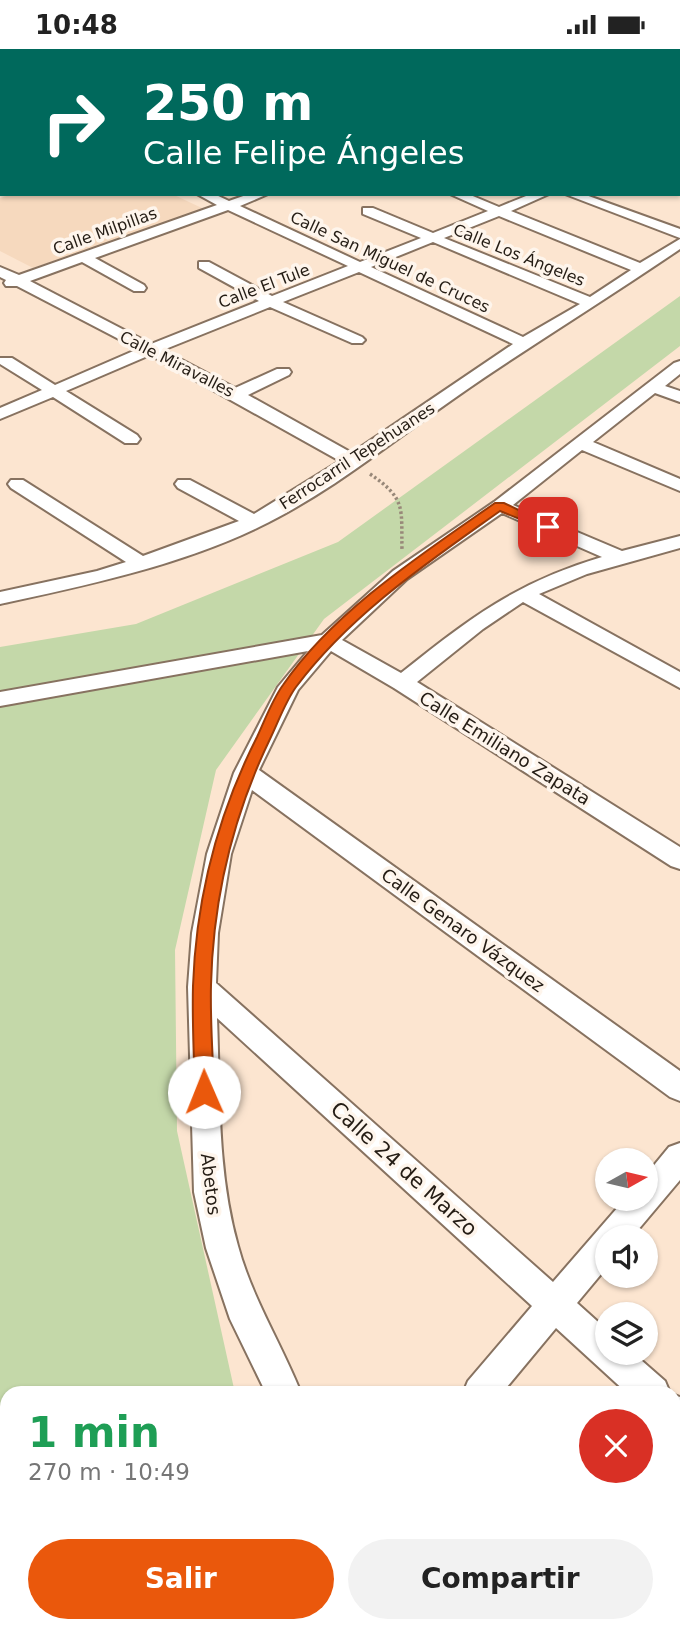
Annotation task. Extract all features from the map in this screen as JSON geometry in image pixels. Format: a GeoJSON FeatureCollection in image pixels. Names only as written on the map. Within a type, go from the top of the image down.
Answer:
{"type":"FeatureCollection","features":[{"type":"Feature","properties":{"kind":"street","name":"Calle San Miguel de Cruces"},"geometry":{"type":"LineString","coordinates":[[207,196],[524,343]]}},
{"type":"Feature","properties":{"kind":"street","name":"Calle Milpillas"},"geometry":{"type":"LineString","coordinates":[[0,287],[256,196]]}},
{"type":"Feature","properties":{"kind":"street"},"geometry":{"type":"LineString","coordinates":[[461,196],[642,269]]}},
{"type":"Feature","properties":{"kind":"street","name":"Calle El Tule"},"geometry":{"type":"LineString","coordinates":[[0,414],[149,350],[538,196]]}},
{"type":"Feature","properties":{"kind":"street"},"geometry":{"type":"LineString","coordinates":[[576,196],[680,235]]}},
{"type":"Feature","properties":{"kind":"street","name":"Calle Los Ángeles"},"geometry":{"type":"LineString","coordinates":[[368,211],[591,303]]}},
{"type":"Feature","properties":{"kind":"street","name":"Ferrocarril Tepehuanes"},"geometry":{"type":"LineString","coordinates":[[0,598],[80,581],[216,538],[254,522],[293,500],[524,343],[591,303],[680,243]]}},
{"type":"Feature","properties":{"kind":"street"},"geometry":{"type":"LineString","coordinates":[[83,257],[139,288]]}},
{"type":"Feature","properties":{"kind":"street"},"geometry":{"type":"LineString","coordinates":[[204,265],[271,302],[357,340]]}},
{"type":"Feature","properties":{"kind":"street","name":"Calle Miravalles"},"geometry":{"type":"LineString","coordinates":[[0,271],[237,393],[352,461]]}},
{"type":"Feature","properties":{"kind":"street"},"geometry":{"type":"LineString","coordinates":[[6,361],[131,439]]}},
{"type":"Feature","properties":{"kind":"street","name":"Abetos"},"geometry":{"type":"LineString","coordinates":[[280,1386],[247,1319],[222,1248],[209,1192],[202,986],[205,933],[219,854],[246,773],[289,687],[328,641],[400,575],[499,506],[680,366]]}},
{"type":"Feature","properties":{"kind":"street"},"geometry":{"type":"LineString","coordinates":[[237,393],[283,372]]}},
{"type":"Feature","properties":{"kind":"street"},"geometry":{"type":"LineString","coordinates":[[653,387],[680,397]]}},
{"type":"Feature","properties":{"kind":"street"},"geometry":{"type":"LineString","coordinates":[[580,443],[680,486]]}},
{"type":"Feature","properties":{"kind":"street"},"geometry":{"type":"LineString","coordinates":[[17,484],[141,562]]}},
{"type":"Feature","properties":{"kind":"street"},"geometry":{"type":"LineString","coordinates":[[184,484],[254,522]]}},
{"type":"Feature","properties":{"kind":"street"},"geometry":{"type":"LineString","coordinates":[[499,506],[621,558]]}},
{"type":"Feature","properties":{"kind":"street"},"geometry":{"type":"LineString","coordinates":[[402,683],[474,627],[523,594],[587,568],[680,542]]}},
{"type":"Feature","properties":{"kind":"street"},"geometry":{"type":"LineString","coordinates":[[523,594],[680,681]]}},
{"type":"Feature","properties":{"kind":"street"},"geometry":{"type":"LineString","coordinates":[[0,699],[328,641]]}},
{"type":"Feature","properties":{"kind":"street","name":"Calle Emiliano Zapata"},"geometry":{"type":"LineString","coordinates":[[328,641],[402,683],[680,859]]}},
{"type":"Feature","properties":{"kind":"street","name":"Calle Genaro Vázquez"},"geometry":{"type":"LineString","coordinates":[[246,773],[680,1088]]}},
{"type":"Feature","properties":{"kind":"street","name":"Calle 24 de Marzo"},"geometry":{"type":"LineString","coordinates":[[202,986],[595,1340]]}},
{"type":"Feature","properties":{"kind":"street"},"geometry":{"type":"LineString","coordinates":[[658,1183],[680,1157]]}},
{"type":"Feature","properties":{"kind":"street"},"geometry":{"type":"LineString","coordinates":[[622,1225],[634,1211]]}},
{"type":"Feature","properties":{"kind":"street"},"geometry":{"type":"LineString","coordinates":[[486,1386],[595,1257]]}},
{"type":"Feature","properties":{"kind":"street","name":"Calle 24 de Marzo"},"geometry":{"type":"LineString","coordinates":[[622,1365],[645,1386]]}},
{"type":"Feature","properties":{"kind":"path"},"geometry":{"type":"LineString","coordinates":[[352,461],[392,489],[401,509],[403,540],[400,575]]}},
{"type":"Feature","properties":{"kind":"shaded area"},"geometry":{"type":"Polygon","coordinates":[[[176,196],[204,209],[33,268],[0,251],[0,198],[176,196]]]}},
{"type":"Feature","properties":{"kind":"green space"},"geometry":{"type":"Polygon","coordinates":[[[680,296],[680,346],[324,619],[216,770],[175,950],[177,1131],[233,1386],[0,1386],[0,647],[136,624],[338,542],[680,296]]]}},
{"type":"Feature","properties":{"kind":"route"},"geometry":{"type":"LineString","coordinates":[[204,1092],[202,986],[205,933],[219,854],[246,773],[289,687],[328,641],[400,575],[499,506],[548,527]]}}]}
